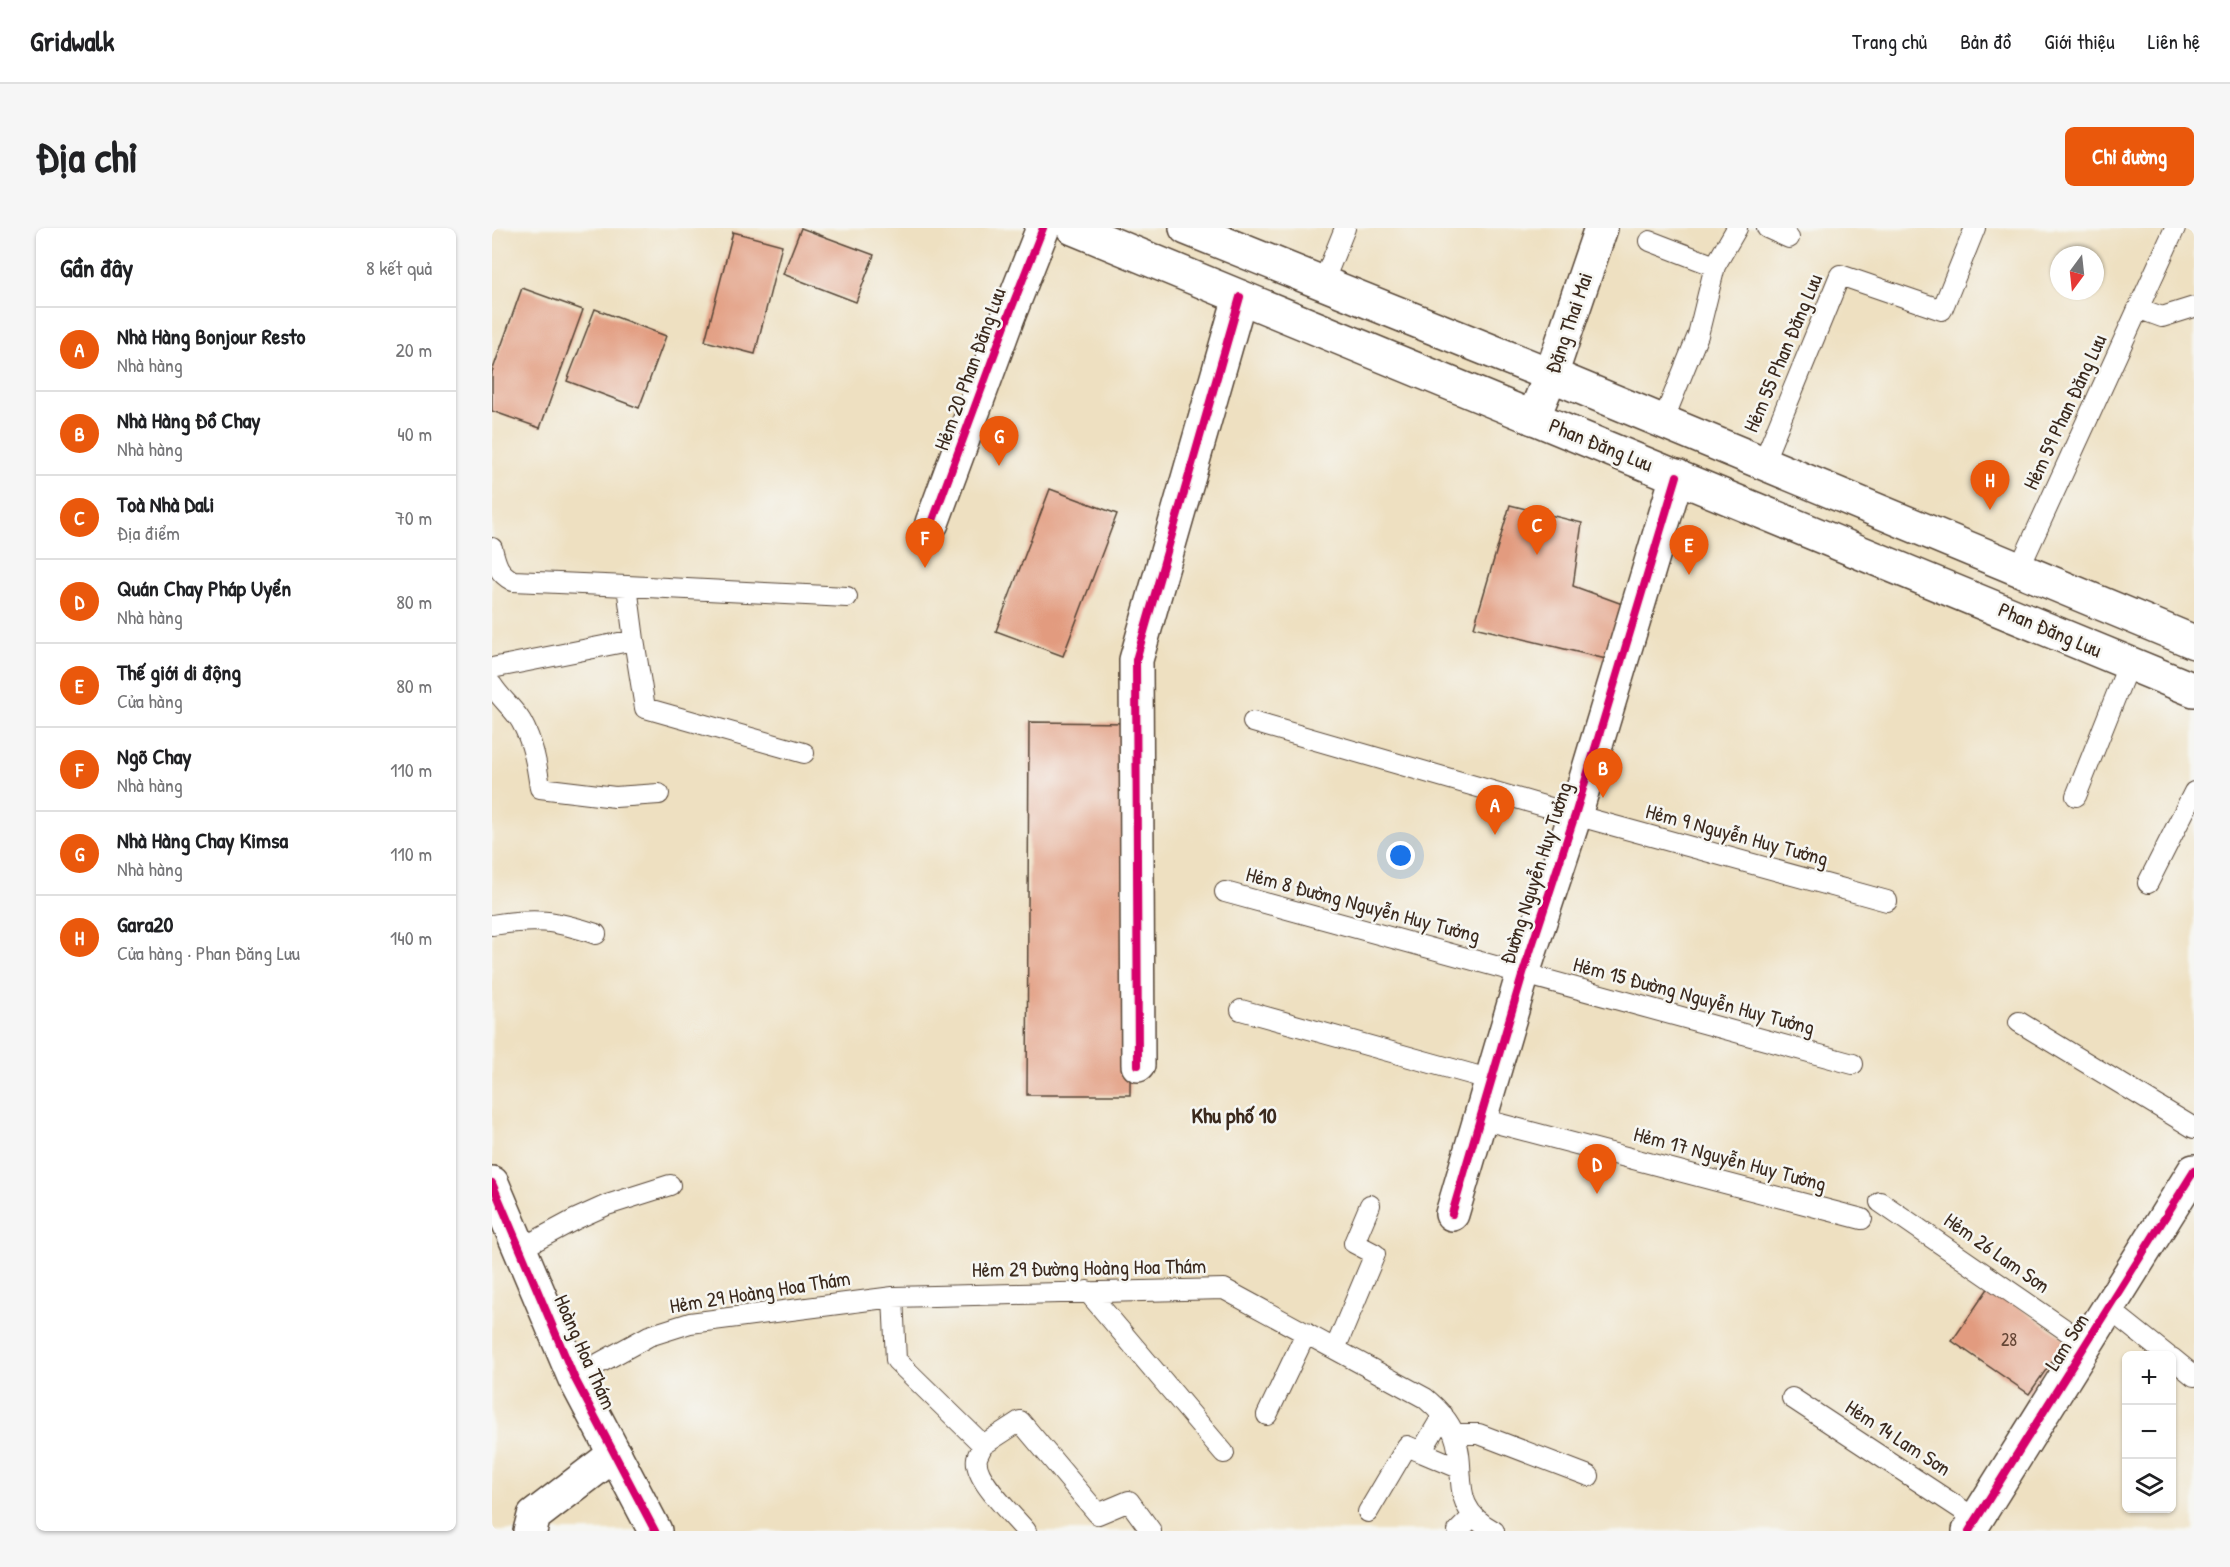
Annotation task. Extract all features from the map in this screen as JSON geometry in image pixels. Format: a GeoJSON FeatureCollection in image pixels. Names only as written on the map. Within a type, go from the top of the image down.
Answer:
{"type":"FeatureCollection","features":[{"type":"Feature","properties":{"kind":"street","name":"Hẻm 20 Phan Đăng Lưu"},"geometry":{"type":"LineString","coordinates":[[932,523],[1043,228]]}},
{"type":"Feature","properties":{"kind":"street","name":"Phan Đăng Lưu"},"geometry":{"type":"LineString","coordinates":[[1073,228],[2194,690]]}},
{"type":"Feature","properties":{"kind":"street","name":"Phan Đăng Lưu"},"geometry":{"type":"LineString","coordinates":[[1186,228],[1551,375],[2194,642]]}},
{"type":"Feature","properties":{"kind":"street","name":"Đặng Thai Mai"},"geometry":{"type":"LineString","coordinates":[[1533,417],[1551,375],[1601,228]]}},
{"type":"Feature","properties":{"kind":"street"},"geometry":{"type":"LineString","coordinates":[[1138,1065],[1136,660],[1240,297]]}},
{"type":"Feature","properties":{"kind":"street","name":"Đường Nguyễn Huy Tưởng"},"geometry":{"type":"LineString","coordinates":[[1452,1214],[1523,974],[1575,815],[1677,476]]}},
{"type":"Feature","properties":{"kind":"street","name":"Lam Sơn"},"geometry":{"type":"LineString","coordinates":[[1973,1525],[2194,1171]]}},
{"type":"Feature","properties":{"kind":"street","name":"Hoàng Hoa Thám"},"geometry":{"type":"LineString","coordinates":[[496,1201],[520,1249],[574,1377],[655,1531]]}},
{"type":"Feature","properties":{"kind":"street"},"geometry":{"type":"LineString","coordinates":[[530,1531],[534,1516],[615,1454]]}},
{"type":"Feature","properties":{"kind":"lane"},"geometry":{"type":"LineString","coordinates":[[1323,283],[1345,228]]}},
{"type":"Feature","properties":{"kind":"lane"},"geometry":{"type":"LineString","coordinates":[[1662,422],[1698,334],[1714,266],[1737,228]]}},
{"type":"Feature","properties":{"kind":"lane"},"geometry":{"type":"LineString","coordinates":[[1767,228],[1789,238]]}},
{"type":"Feature","properties":{"kind":"lane","name":"Hẻm 55 Phan Đăng Lưu"},"geometry":{"type":"LineString","coordinates":[[1763,464],[1840,274],[1942,310],[1975,228]]}},
{"type":"Feature","properties":{"kind":"lane","name":"Hẻm 59 Phan Đăng Lưu"},"geometry":{"type":"LineString","coordinates":[[2019,569],[2140,309],[2175,228]]}},
{"type":"Feature","properties":{"kind":"lane"},"geometry":{"type":"LineString","coordinates":[[1650,241],[1714,266]]}},
{"type":"Feature","properties":{"kind":"lane"},"geometry":{"type":"LineString","coordinates":[[2140,309],[2162,317],[2194,308]]}},
{"type":"Feature","properties":{"kind":"lane"},"geometry":{"type":"LineString","coordinates":[[492,548],[502,575],[513,581],[847,597]]}},
{"type":"Feature","properties":{"kind":"lane"},"geometry":{"type":"LineString","coordinates":[[627,586],[645,708],[804,753]]}},
{"type":"Feature","properties":{"kind":"lane"},"geometry":{"type":"LineString","coordinates":[[492,668],[634,640]]}},
{"type":"Feature","properties":{"kind":"lane"},"geometry":{"type":"LineString","coordinates":[[2076,796],[2129,663]]}},
{"type":"Feature","properties":{"kind":"lane"},"geometry":{"type":"LineString","coordinates":[[492,685],[499,697],[520,720],[535,752],[540,788],[615,797],[659,794]]}},
{"type":"Feature","properties":{"kind":"lane","name":"Hẻm 9 Nguyễn Huy Tưởng"},"geometry":{"type":"LineString","coordinates":[[1253,722],[1575,815],[1887,901]]}},
{"type":"Feature","properties":{"kind":"lane"},"geometry":{"type":"LineString","coordinates":[[2148,883],[2194,792]]}},
{"type":"Feature","properties":{"kind":"lane","name":"Hẻm 8 Đường Nguyễn Huy Tưởng"},"geometry":{"type":"LineString","coordinates":[[1226,892],[1523,974]]}},
{"type":"Feature","properties":{"kind":"lane"},"geometry":{"type":"LineString","coordinates":[[492,925],[524,920],[561,922],[596,934]]}},
{"type":"Feature","properties":{"kind":"lane","name":"Hẻm 15 Đường Nguyễn Huy Tưởng"},"geometry":{"type":"LineString","coordinates":[[1523,974],[1853,1064]]}},
{"type":"Feature","properties":{"kind":"lane"},"geometry":{"type":"LineString","coordinates":[[1241,1010],[1492,1080]]}},
{"type":"Feature","properties":{"kind":"lane"},"geometry":{"type":"LineString","coordinates":[[2019,1022],[2194,1128]]}},
{"type":"Feature","properties":{"kind":"lane","name":"Hẻm 17 Nguyễn Huy Tưởng"},"geometry":{"type":"LineString","coordinates":[[1481,1119],[1862,1219]]}},
{"type":"Feature","properties":{"kind":"lane"},"geometry":{"type":"LineString","coordinates":[[520,1249],[586,1214],[670,1185]]}},
{"type":"Feature","properties":{"kind":"lane","name":"Hẻm 26 Lam Sơn"},"geometry":{"type":"LineString","coordinates":[[1880,1202],[2086,1344]]}},
{"type":"Feature","properties":{"kind":"lane"},"geometry":{"type":"LineString","coordinates":[[1335,1349],[1375,1254],[1354,1243],[1371,1205]]}},
{"type":"Feature","properties":{"kind":"lane","name":"Hẻm 29 Đường Hoàng Hoa Thám"},"geometry":{"type":"LineString","coordinates":[[892,1297],[1224,1289],[1425,1398],[1443,1415],[1454,1434],[1466,1504],[1473,1516]]}},
{"type":"Feature","properties":{"kind":"lane"},"geometry":{"type":"LineString","coordinates":[[1087,1292],[1224,1453]]}},
{"type":"Feature","properties":{"kind":"lane"},"geometry":{"type":"LineString","coordinates":[[892,1297],[896,1360],[983,1445]]}},
{"type":"Feature","properties":{"kind":"lane","name":"Hẻm 29 Hoàng Hoa Thám"},"geometry":{"type":"LineString","coordinates":[[574,1377],[649,1336],[690,1323],[892,1297]]}},
{"type":"Feature","properties":{"kind":"lane"},"geometry":{"type":"LineString","coordinates":[[2109,1309],[2162,1351]]}},
{"type":"Feature","properties":{"kind":"lane"},"geometry":{"type":"LineString","coordinates":[[1267,1415],[1306,1334]]}},
{"type":"Feature","properties":{"kind":"lane"},"geometry":{"type":"LineString","coordinates":[[2176,1362],[2194,1376]]}},
{"type":"Feature","properties":{"kind":"lane","name":"Hẻm 14 Lam Sơn"},"geometry":{"type":"LineString","coordinates":[[1792,1398],[1973,1525]]}},
{"type":"Feature","properties":{"kind":"lane"},"geometry":{"type":"LineString","coordinates":[[1421,1452],[1443,1415]]}},
{"type":"Feature","properties":{"kind":"lane"},"geometry":{"type":"LineString","coordinates":[[1026,1531],[984,1482],[978,1471],[977,1458],[983,1445],[1020,1421],[1098,1514],[1129,1501],[1151,1531]]}},
{"type":"Feature","properties":{"kind":"lane"},"geometry":{"type":"LineString","coordinates":[[1454,1434],[1479,1434],[1590,1476]]}},
{"type":"Feature","properties":{"kind":"lane"},"geometry":{"type":"LineString","coordinates":[[1368,1512],[1407,1446],[1459,1468]]}},
{"type":"Feature","properties":{"kind":"lane"},"geometry":{"type":"LineString","coordinates":[[1458,1531],[1473,1516],[1481,1524],[1494,1531]]}},
{"type":"Feature","properties":{"kind":"building"},"geometry":{"type":"Polygon","coordinates":[[[801,228],[874,255],[856,302],[783,274],[801,228]]]}},
{"type":"Feature","properties":{"kind":"building"},"geometry":{"type":"Polygon","coordinates":[[[733,232],[782,245],[755,354],[705,341],[733,232]]]}},
{"type":"Feature","properties":{"kind":"building"},"geometry":{"type":"Polygon","coordinates":[[[522,288],[583,310],[540,428],[492,411],[492,372],[522,288]]]}},
{"type":"Feature","properties":{"kind":"building"},"geometry":{"type":"Polygon","coordinates":[[[595,309],[666,336],[639,408],[567,381],[595,309]]]}},
{"type":"Feature","properties":{"kind":"building"},"geometry":{"type":"Polygon","coordinates":[[[1050,489],[1117,514],[1063,656],[996,631],[1050,489]]]}},
{"type":"Feature","properties":{"kind":"building"},"geometry":{"type":"Polygon","coordinates":[[[1510,505],[1582,523],[1573,586],[1625,605],[1606,659],[1474,627],[1510,505]]]}},
{"type":"Feature","properties":{"kind":"building"},"geometry":{"type":"Polygon","coordinates":[[[1029,722],[1132,723],[1130,1095],[1027,1095],[1029,722]]]}},
{"type":"Feature","properties":{"kind":"building"},"geometry":{"type":"Polygon","coordinates":[[[1989,1287],[2067,1340],[2029,1394],[1952,1341],[1989,1287]]]}},
{"type":"Feature","properties":{"kind":"cycle path"},"geometry":{"type":"LineString","coordinates":[[932,523],[1043,228]]}},
{"type":"Feature","properties":{"kind":"cycle path"},"geometry":{"type":"LineString","coordinates":[[1138,1065],[1136,660],[1240,297]]}},
{"type":"Feature","properties":{"kind":"cycle path"},"geometry":{"type":"LineString","coordinates":[[1452,1214],[1523,973],[1575,815],[1677,476]]}},
{"type":"Feature","properties":{"kind":"cycle path"},"geometry":{"type":"LineString","coordinates":[[1969,1531],[2194,1171]]}},
{"type":"Feature","properties":{"kind":"cycle path"},"geometry":{"type":"LineString","coordinates":[[492,1183],[574,1377],[655,1531]]}},
{"type":"Feature","properties":{"kind":"place","name":"Nhà Hàng Chay Kimsa"},"geometry":{"type":"Point","coordinates":[999,466]}},
{"type":"Feature","properties":{"kind":"place","name":"Gara20"},"geometry":{"type":"Point","coordinates":[1990,510]}},
{"type":"Feature","properties":{"kind":"place","name":"Toà Nhà Dali"},"geometry":{"type":"Point","coordinates":[1537,555]}},
{"type":"Feature","properties":{"kind":"place","name":"Ngõ Chay"},"geometry":{"type":"Point","coordinates":[925,568]}},
{"type":"Feature","properties":{"kind":"place","name":"Thế giới di động"},"geometry":{"type":"Point","coordinates":[1689,575]}},
{"type":"Feature","properties":{"kind":"place","name":"Nhà Hàng Đồ Chay"},"geometry":{"type":"Point","coordinates":[1603,798]}},
{"type":"Feature","properties":{"kind":"place","name":"Nhà Hàng Bonjour Resto"},"geometry":{"type":"Point","coordinates":[1495,835]}},
{"type":"Feature","properties":{"kind":"place","name":"Quán Chay Pháp Uyển"},"geometry":{"type":"Point","coordinates":[1597,1194]}},
{"type":"Feature","properties":{"kind":"district","name":"Khu phố 10"},"geometry":{"type":"Point","coordinates":[1234,1115]}}]}
